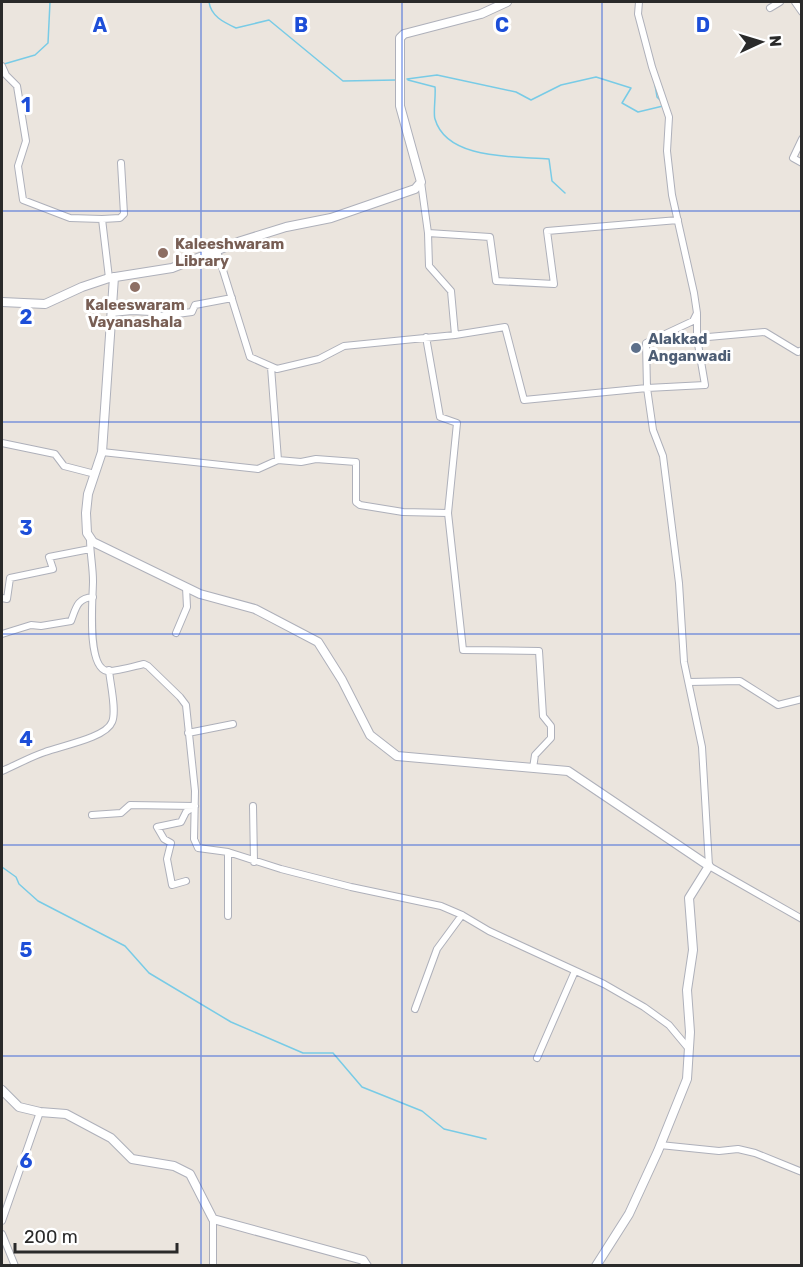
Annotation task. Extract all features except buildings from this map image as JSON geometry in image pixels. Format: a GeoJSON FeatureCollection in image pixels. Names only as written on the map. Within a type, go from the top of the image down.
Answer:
{"type":"FeatureCollection","features":[{"type":"Feature","properties":{"kind":"street"},"geometry":{"type":"LineString","coordinates":[[455,335],[451,291],[429,266],[428,233],[421,182],[400,105],[400,38],[404,34],[481,14],[507,2]]}},
{"type":"Feature","properties":{"kind":"street"},"geometry":{"type":"LineString","coordinates":[[217,251],[250,357],[277,369],[319,360],[344,346],[455,335],[505,327],[524,400],[647,388],[705,385],[697,313],[667,151],[669,117],[652,67],[638,14],[639,2]]}},
{"type":"Feature","properties":{"kind":"street"},"geometry":{"type":"LineString","coordinates":[[770,8],[780,2]]}},
{"type":"Feature","properties":{"kind":"street"},"geometry":{"type":"LineString","coordinates":[[795,2],[801,12]]}},
{"type":"Feature","properties":{"kind":"street"},"geometry":{"type":"LineString","coordinates":[[2,66],[6,75],[16,86],[26,141],[18,166],[20,192],[23,200],[76,219],[120,218],[124,214],[121,164]]}},
{"type":"Feature","properties":{"kind":"street"},"geometry":{"type":"LineString","coordinates":[[801,139],[793,158],[801,163]]}},
{"type":"Feature","properties":{"kind":"street"},"geometry":{"type":"LineString","coordinates":[[2,302],[45,304],[82,287],[111,278],[172,268],[241,241],[286,227],[331,218],[415,189],[421,182]]}},
{"type":"Feature","properties":{"kind":"street"},"geometry":{"type":"LineString","coordinates":[[102,219],[111,278],[112,313],[102,452],[88,494],[86,513],[86,526],[90,538],[94,650],[101,667],[109,670],[144,664],[184,702],[195,806],[195,844],[198,848],[228,852],[254,862],[351,887],[441,906],[462,915],[513,944],[604,984],[644,1007],[669,1025],[689,1049]]}},
{"type":"Feature","properties":{"kind":"street"},"geometry":{"type":"LineString","coordinates":[[428,233],[490,237],[496,281],[554,284],[547,231],[678,220]]}},
{"type":"Feature","properties":{"kind":"street"},"geometry":{"type":"LineString","coordinates":[[112,313],[151,312],[162,316],[192,312],[195,305],[232,298]]}},
{"type":"Feature","properties":{"kind":"street"},"geometry":{"type":"LineString","coordinates":[[596,1266],[629,1214],[687,1079],[690,1032],[687,990],[693,950],[689,898],[709,866],[702,747],[684,662],[679,582],[663,456],[653,430],[647,388],[646,343],[693,321],[697,313]]}},
{"type":"Feature","properties":{"kind":"street"},"geometry":{"type":"LineString","coordinates":[[698,338],[765,332],[798,352],[801,350]]}},
{"type":"Feature","properties":{"kind":"street"},"geometry":{"type":"LineString","coordinates":[[426,337],[440,417],[457,423],[448,513],[463,650],[539,651],[543,716],[551,726],[551,738],[535,755],[533,768]]}},
{"type":"Feature","properties":{"kind":"street"},"geometry":{"type":"LineString","coordinates":[[272,366],[278,459]]}},
{"type":"Feature","properties":{"kind":"street"},"geometry":{"type":"LineString","coordinates":[[2,443],[56,454],[64,466],[95,474]]}},
{"type":"Feature","properties":{"kind":"street"},"geometry":{"type":"LineString","coordinates":[[102,452],[258,470],[278,459],[301,462],[316,459],[356,462],[356,502],[360,505],[403,512],[448,513]]}},
{"type":"Feature","properties":{"kind":"street"},"geometry":{"type":"LineString","coordinates":[[90,538],[93,542],[200,594],[255,609],[318,642],[342,680],[369,735],[398,756],[568,771],[709,866],[801,919]]}},
{"type":"Feature","properties":{"kind":"street"},"geometry":{"type":"LineString","coordinates":[[2,598],[7,599],[10,578],[53,569],[50,557],[90,549]]}},
{"type":"Feature","properties":{"kind":"street"},"geometry":{"type":"LineString","coordinates":[[176,633],[187,607],[186,587]]}},
{"type":"Feature","properties":{"kind":"street"},"geometry":{"type":"LineString","coordinates":[[2,634],[31,624],[41,626],[71,621],[78,602],[93,597]]}},
{"type":"Feature","properties":{"kind":"street"},"geometry":{"type":"LineString","coordinates":[[2,771],[46,751],[69,746],[111,726],[114,718],[109,670]]}},
{"type":"Feature","properties":{"kind":"street"},"geometry":{"type":"LineString","coordinates":[[689,682],[740,681],[778,705],[801,699]]}},
{"type":"Feature","properties":{"kind":"street"},"geometry":{"type":"LineString","coordinates":[[188,733],[233,724]]}},
{"type":"Feature","properties":{"kind":"street"},"geometry":{"type":"LineString","coordinates":[[93,815],[121,813],[130,805],[195,806]]}},
{"type":"Feature","properties":{"kind":"street"},"geometry":{"type":"LineString","coordinates":[[186,881],[172,885],[167,859],[171,843],[164,839],[157,827],[181,822],[186,812],[195,806]]}},
{"type":"Feature","properties":{"kind":"street"},"geometry":{"type":"LineString","coordinates":[[253,806],[254,862]]}},
{"type":"Feature","properties":{"kind":"street"},"geometry":{"type":"LineString","coordinates":[[228,852],[228,916]]}},
{"type":"Feature","properties":{"kind":"street"},"geometry":{"type":"LineString","coordinates":[[415,1009],[437,949],[462,915]]}},
{"type":"Feature","properties":{"kind":"street"},"geometry":{"type":"LineString","coordinates":[[537,1058],[575,971]]}},
{"type":"Feature","properties":{"kind":"street"},"geometry":{"type":"LineString","coordinates":[[2,1090],[19,1107],[40,1112],[66,1114],[111,1138],[132,1159],[174,1167],[190,1174],[213,1219],[213,1266]]}},
{"type":"Feature","properties":{"kind":"street"},"geometry":{"type":"LineString","coordinates":[[2,1221],[40,1112]]}},
{"type":"Feature","properties":{"kind":"street"},"geometry":{"type":"LineString","coordinates":[[660,1145],[719,1151],[738,1149],[801,1172]]}},
{"type":"Feature","properties":{"kind":"street"},"geometry":{"type":"LineString","coordinates":[[213,1219],[363,1260],[367,1266]]}},
{"type":"Feature","properties":{"kind":"street"},"geometry":{"type":"LineString","coordinates":[[2,1234],[15,1266]]}},
{"type":"Feature","properties":{"kind":"waterway"},"geometry":{"type":"LineString","coordinates":[[4,64],[35,55],[48,43],[50,2]]}},
{"type":"Feature","properties":{"kind":"waterway"},"geometry":{"type":"LineString","coordinates":[[209,2],[215,15],[236,28],[269,20],[343,81],[396,80]]}},
{"type":"Feature","properties":{"kind":"waterway"},"geometry":{"type":"LineString","coordinates":[[407,79],[437,75],[516,92],[531,100],[561,85],[596,77],[631,88],[622,103],[638,112],[663,106]]}},
{"type":"Feature","properties":{"kind":"waterway"},"geometry":{"type":"LineString","coordinates":[[408,80],[435,87],[435,119],[442,133],[453,143],[484,154],[549,159],[552,181],[565,193]]}},
{"type":"Feature","properties":{"kind":"waterway"},"geometry":{"type":"LineString","coordinates":[[655,85],[657,97],[660,100]]}},
{"type":"Feature","properties":{"kind":"waterway"},"geometry":{"type":"LineString","coordinates":[[2,867],[16,877],[19,884],[38,901],[125,946],[149,973],[231,1022],[303,1053],[333,1053],[362,1087],[422,1111],[444,1129],[486,1139]]}},
{"type":"Feature","properties":{"kind":"place","name":"Kaleeshwaram Library"},"geometry":{"type":"Point","coordinates":[163,253]}},
{"type":"Feature","properties":{"kind":"place","name":"Kaleeswaram Vayanashala"},"geometry":{"type":"Point","coordinates":[135,287]}},
{"type":"Feature","properties":{"kind":"place","name":"Alakkad Anganwadi"},"geometry":{"type":"Point","coordinates":[636,348]}}]}
